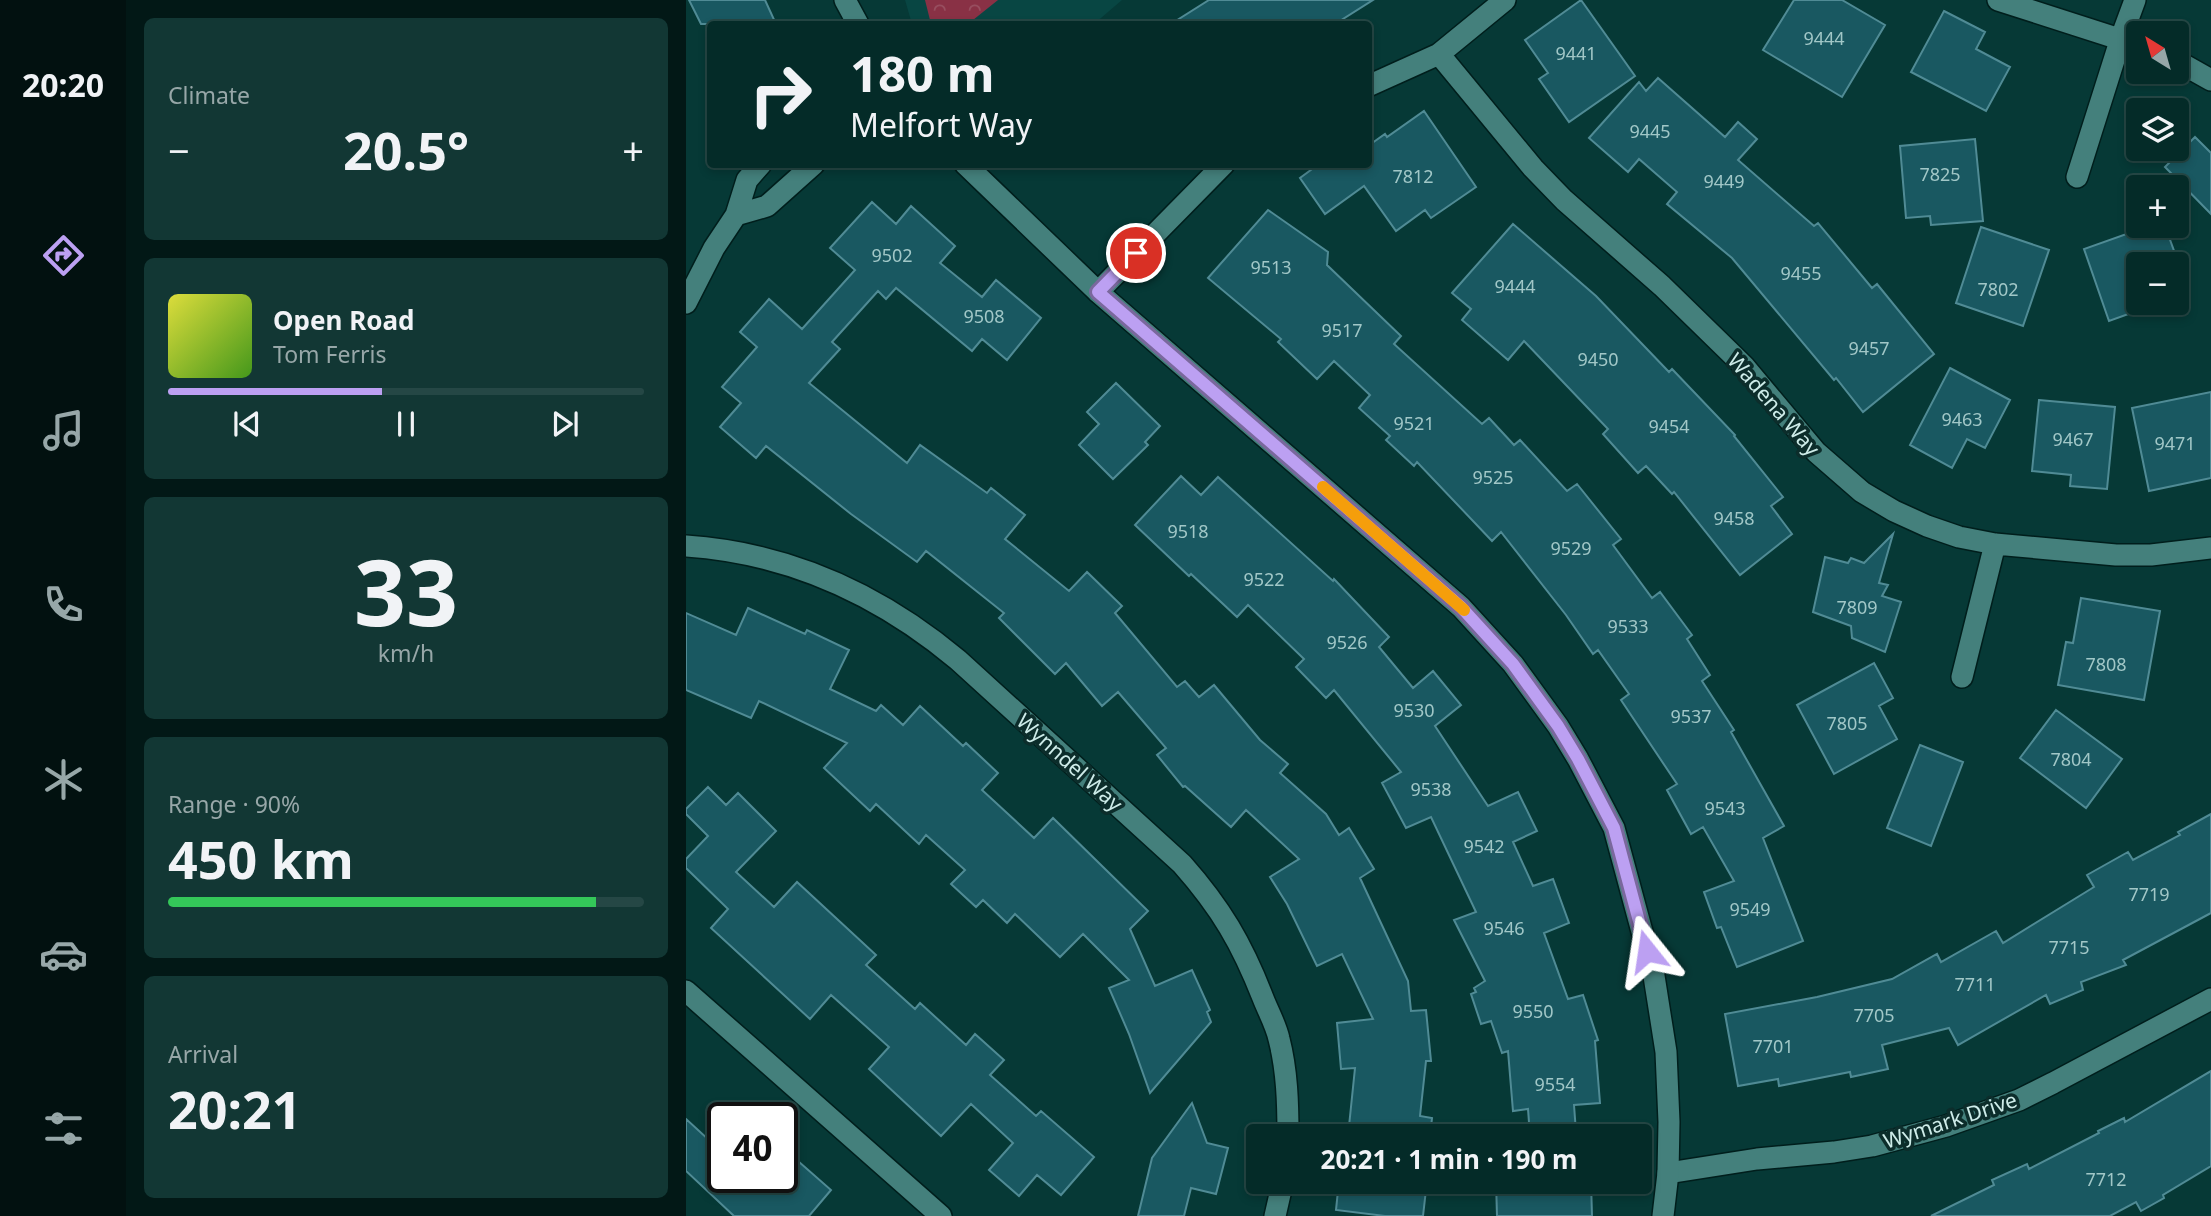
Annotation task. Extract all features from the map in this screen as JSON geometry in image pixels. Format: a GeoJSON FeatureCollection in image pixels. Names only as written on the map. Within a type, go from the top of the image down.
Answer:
{"type":"FeatureCollection","features":[{"type":"Feature","properties":{"kind":"street"},"geometry":{"type":"LineString","coordinates":[[845,0],[856,21]]}},
{"type":"Feature","properties":{"kind":"street"},"geometry":{"type":"LineString","coordinates":[[1372,84],[1439,54],[1506,0]]}},
{"type":"Feature","properties":{"kind":"street"},"geometry":{"type":"LineString","coordinates":[[1998,0],[2126,41]]}},
{"type":"Feature","properties":{"kind":"street"},"geometry":{"type":"LineString","coordinates":[[2132,21],[2135,0]]}},
{"type":"Feature","properties":{"kind":"street"},"geometry":{"type":"LineString","coordinates":[[2077,177],[2126,50]]}},
{"type":"Feature","properties":{"kind":"street","name":"Wadena Way"},"geometry":{"type":"LineString","coordinates":[[1439,54],[1556,192],[1662,286],[1744,366],[1816,452],[1862,492],[1916,521],[1959,537],[1995,544],[2116,555],[2151,555],[2211,548]]}},
{"type":"Feature","properties":{"kind":"street"},"geometry":{"type":"LineString","coordinates":[[2189,68],[2211,80]]}},
{"type":"Feature","properties":{"kind":"street"},"geometry":{"type":"LineString","coordinates":[[686,303],[714,248],[736,215],[747,180],[758,168]]}},
{"type":"Feature","properties":{"kind":"street"},"geometry":{"type":"LineString","coordinates":[[736,215],[767,206],[810,168]]}},
{"type":"Feature","properties":{"kind":"street"},"geometry":{"type":"LineString","coordinates":[[969,168],[1098,292],[1461,607],[1513,664],[1558,726],[1614,828],[1654,976],[1666,1052],[1669,1122],[1668,1173],[1663,1216]]}},
{"type":"Feature","properties":{"kind":"street"},"geometry":{"type":"LineString","coordinates":[[1098,292],[1220,168]]}},
{"type":"Feature","properties":{"kind":"street"},"geometry":{"type":"LineString","coordinates":[[1962,677],[1995,544]]}},
{"type":"Feature","properties":{"kind":"street","name":"Wynndel Way"},"geometry":{"type":"LineString","coordinates":[[686,546],[786,564],[848,587],[894,612],[927,634],[958,660],[1182,864],[1207,892],[1228,923],[1246,956],[1279,1037],[1286,1074],[1287,1124]]}},
{"type":"Feature","properties":{"kind":"street"},"geometry":{"type":"LineString","coordinates":[[686,991],[941,1216]]}},
{"type":"Feature","properties":{"kind":"street","name":"Wymark Drive"},"geometry":{"type":"LineString","coordinates":[[1668,1173],[1859,1148],[1946,1126],[2019,1100],[2211,999]]}},
{"type":"Feature","properties":{"kind":"street"},"geometry":{"type":"LineString","coordinates":[[1275,1216],[1280,1194]]}},
{"type":"Feature","properties":{"kind":"shaded area"},"geometry":{"type":"Polygon","coordinates":[[[905,0],[1122,0],[1098,21],[911,21],[905,0]]]}},
{"type":"Feature","properties":{"kind":"green space"},"geometry":{"type":"Polygon","coordinates":[[[925,0],[998,0],[972,21],[930,21],[925,0]]]}},
{"type":"Feature","properties":{"kind":"building"},"geometry":{"type":"Polygon","coordinates":[[[689,0],[765,0],[775,21],[707,21],[707,24],[701,24],[689,0]]]}},
{"type":"Feature","properties":{"kind":"building"},"geometry":{"type":"Polygon","coordinates":[[[1209,0],[1373,0],[1340,21],[1176,21],[1209,0]]]}},
{"type":"Feature","properties":{"kind":"building"},"geometry":{"type":"Polygon","coordinates":[[[1581,0],[1635,76],[1569,122],[1539,79],[1548,73],[1525,40],[1581,0]]]}},
{"type":"Feature","properties":{"kind":"building"},"geometry":{"type":"Polygon","coordinates":[[[1794,0],[1842,0],[1885,25],[1842,97],[1763,50],[1794,0]]]}},
{"type":"Feature","properties":{"kind":"building"},"geometry":{"type":"Polygon","coordinates":[[[1944,11],[1985,32],[1976,49],[2010,67],[1986,111],[1911,72],[1944,11]]]}},
{"type":"Feature","properties":{"kind":"building"},"geometry":{"type":"Polygon","coordinates":[[[1658,78],[1725,137],[1738,122],[1757,139],[1738,160],[1814,226],[1818,223],[1872,288],[1877,284],[1934,354],[1863,412],[1732,258],[1667,204],[1677,192],[1639,159],[1628,172],[1589,138],[1639,82],[1646,91],[1658,78]]]}},
{"type":"Feature","properties":{"kind":"building"},"geometry":{"type":"Polygon","coordinates":[[[1424,111],[1476,187],[1431,218],[1425,210],[1396,231],[1364,186],[1325,214],[1300,178],[1314,168],[1372,168],[1372,143],[1385,134],[1387,137],[1424,111]]]}},
{"type":"Feature","properties":{"kind":"building"},"geometry":{"type":"Polygon","coordinates":[[[2195,137],[2211,153],[2211,214],[2189,192],[2189,175],[2173,175],[2165,167],[2171,161],[2189,161],[2189,143],[2195,137]]]}},
{"type":"Feature","properties":{"kind":"building"},"geometry":{"type":"Polygon","coordinates":[[[1975,139],[1983,221],[1931,225],[1930,216],[1906,218],[1900,146],[1975,139]]]}},
{"type":"Feature","properties":{"kind":"building"},"geometry":{"type":"Polygon","coordinates":[[[872,202],[896,224],[911,206],[955,246],[940,263],[982,297],[996,280],[1041,318],[1007,360],[982,339],[972,351],[896,288],[886,299],[878,291],[832,342],[840,349],[809,383],[907,463],[920,445],[987,493],[991,488],[1025,515],[1005,539],[1069,591],[1087,572],[1122,606],[1115,613],[1177,687],[1185,681],[1199,697],[1214,685],[1260,740],[1288,764],[1280,773],[1326,814],[1339,835],[1349,828],[1374,869],[1360,878],[1408,981],[1411,1011],[1426,1010],[1431,1061],[1426,1061],[1420,1116],[1432,1118],[1431,1124],[1349,1124],[1355,1068],[1341,1069],[1337,1023],[1373,1019],[1342,954],[1317,966],[1287,904],[1270,877],[1299,859],[1246,810],[1231,827],[1183,787],[1157,755],[1166,748],[1118,692],[1102,706],[1066,663],[1055,674],[999,618],[1004,613],[926,551],[917,562],[851,514],[766,446],[756,458],[720,427],[741,403],[722,387],[757,347],[740,332],[769,299],[802,329],[855,270],[830,248],[872,202]]]}},
{"type":"Feature","properties":{"kind":"building"},"geometry":{"type":"Polygon","coordinates":[[[1268,210],[1328,252],[1327,265],[1401,336],[1394,344],[1482,424],[1489,418],[1514,445],[1520,440],[1567,491],[1577,484],[1621,539],[1613,545],[1652,598],[1660,592],[1692,635],[1687,639],[1710,675],[1702,681],[1734,730],[1731,732],[1784,826],[1763,838],[1803,941],[1737,967],[1721,927],[1717,928],[1704,892],[1734,881],[1703,827],[1691,834],[1667,790],[1677,784],[1621,700],[1629,694],[1598,650],[1593,654],[1501,532],[1492,541],[1417,462],[1414,466],[1386,440],[1390,436],[1359,408],[1370,395],[1334,361],[1317,379],[1278,342],[1281,339],[1208,278],[1268,210]]]}},
{"type":"Feature","properties":{"kind":"building"},"geometry":{"type":"Polygon","coordinates":[[[1513,224],[1596,296],[1669,372],[1672,369],[1735,435],[1783,497],[1771,506],[1792,534],[1740,575],[1674,492],[1672,494],[1646,466],[1638,473],[1603,434],[1608,429],[1524,341],[1508,360],[1462,320],[1471,309],[1452,293],[1513,224]]]}},
{"type":"Feature","properties":{"kind":"building"},"geometry":{"type":"Polygon","coordinates":[[[1981,227],[2049,250],[2023,326],[1956,303],[1981,227]]]}},
{"type":"Feature","properties":{"kind":"building"},"geometry":{"type":"Polygon","coordinates":[[[2126,234],[2126,238],[2169,238],[2174,252],[2126,252],[2126,315],[2109,321],[2084,249],[2126,234]]]}},
{"type":"Feature","properties":{"kind":"building"},"geometry":{"type":"Polygon","coordinates":[[[1950,368],[2010,400],[1985,448],[1967,439],[1952,468],[1910,445],[1950,368]]]}},
{"type":"Feature","properties":{"kind":"building"},"geometry":{"type":"Polygon","coordinates":[[[1116,383],[1160,426],[1145,442],[1148,445],[1113,479],[1079,445],[1099,424],[1087,412],[1116,383]]]}},
{"type":"Feature","properties":{"kind":"building"},"geometry":{"type":"Polygon","coordinates":[[[2211,392],[2211,478],[2149,491],[2132,408],[2211,392]]]}},
{"type":"Feature","properties":{"kind":"building"},"geometry":{"type":"Polygon","coordinates":[[[2039,400],[2115,407],[2107,489],[2070,486],[2071,475],[2032,471],[2039,400]]]}},
{"type":"Feature","properties":{"kind":"building"},"geometry":{"type":"Polygon","coordinates":[[[1181,476],[1201,495],[1218,477],[1333,581],[1334,579],[1389,637],[1379,647],[1413,688],[1433,671],[1461,705],[1435,726],[1488,806],[1518,792],[1537,831],[1513,842],[1533,886],[1553,879],[1569,923],[1544,933],[1568,999],[1583,995],[1598,1040],[1595,1041],[1600,1103],[1574,1105],[1575,1124],[1529,1124],[1528,1109],[1513,1111],[1508,1051],[1502,1053],[1491,1021],[1481,1024],[1471,994],[1476,992],[1474,988],[1485,981],[1454,920],[1476,912],[1431,817],[1406,828],[1382,783],[1401,772],[1334,690],[1326,698],[1296,667],[1304,659],[1248,605],[1237,617],[1135,525],[1181,476]]]}},
{"type":"Feature","properties":{"kind":"building"},"geometry":{"type":"Polygon","coordinates":[[[1893,534],[1879,583],[1888,585],[1882,596],[1901,602],[1885,652],[1852,638],[1851,626],[1813,612],[1825,557],[1848,563],[1851,558],[1864,563],[1893,534]]]}},
{"type":"Feature","properties":{"kind":"building"},"geometry":{"type":"Polygon","coordinates":[[[2081,598],[2160,611],[2144,700],[2058,685],[2066,642],[2073,643],[2081,598]]]}},
{"type":"Feature","properties":{"kind":"building"},"geometry":{"type":"Polygon","coordinates":[[[748,608],[805,634],[807,630],[849,650],[830,689],[876,711],[881,705],[903,725],[920,706],[963,746],[966,743],[998,773],[982,790],[1034,838],[1053,818],[1148,911],[1130,929],[1155,986],[1192,970],[1210,1010],[1207,1012],[1211,1022],[1150,1093],[1109,988],[1129,980],[1083,934],[1060,957],[1015,914],[1007,923],[983,900],[976,907],[951,884],[965,870],[926,835],[919,844],[876,804],[870,811],[824,768],[847,743],[759,701],[751,718],[686,690],[686,613],[736,635],[748,608]]]}},
{"type":"Feature","properties":{"kind":"building"},"geometry":{"type":"Polygon","coordinates":[[[1874,663],[1893,698],[1879,706],[1897,739],[1834,774],[1797,705],[1874,663]]]}},
{"type":"Feature","properties":{"kind":"building"},"geometry":{"type":"Polygon","coordinates":[[[2056,710],[2122,759],[2086,808],[2020,758],[2056,710]]]}},
{"type":"Feature","properties":{"kind":"building"},"geometry":{"type":"Polygon","coordinates":[[[1920,745],[1963,762],[1931,846],[1887,828],[1920,745]]]}},
{"type":"Feature","properties":{"kind":"building"},"geometry":{"type":"Polygon","coordinates":[[[708,787],[726,805],[738,793],[776,831],[736,872],[774,907],[797,882],[876,955],[866,965],[915,1009],[920,1003],[966,1045],[975,1034],[1004,1060],[990,1075],[1036,1116],[1041,1111],[1094,1157],[1061,1195],[1037,1175],[1019,1196],[989,1170],[1013,1143],[971,1104],[941,1136],[869,1069],[889,1047],[831,995],[810,1019],[711,928],[728,909],[686,868],[686,859],[708,836],[686,814],[686,809],[708,787]]]}},
{"type":"Feature","properties":{"kind":"building"},"geometry":{"type":"Polygon","coordinates":[[[2211,814],[2211,913],[2123,960],[2126,965],[2081,982],[2083,990],[2050,1004],[2046,995],[1958,1045],[1949,1028],[1882,1045],[1888,1069],[1851,1077],[1850,1072],[1779,1086],[1778,1079],[1738,1086],[1725,1014],[1817,997],[1892,979],[1937,954],[1941,962],[1996,931],[2003,943],[2094,887],[2087,875],[2128,852],[2133,860],[2180,835],[2178,832],[2211,814]]]}},
{"type":"Feature","properties":{"kind":"building"},"geometry":{"type":"Polygon","coordinates":[[[2211,1071],[2211,1166],[2141,1211],[2136,1202],[2110,1216],[1931,1216],[1994,1185],[1992,1180],[2027,1164],[2029,1169],[2124,1118],[2125,1122],[2211,1071]]]}},
{"type":"Feature","properties":{"kind":"building"},"geometry":{"type":"Polygon","coordinates":[[[1192,1103],[1207,1143],[1228,1148],[1216,1194],[1191,1188],[1184,1216],[1138,1216],[1152,1158],[1192,1103]]]}},
{"type":"Feature","properties":{"kind":"building"},"geometry":{"type":"Polygon","coordinates":[[[686,1119],[707,1138],[707,1191],[686,1171],[686,1119]]]}},
{"type":"Feature","properties":{"kind":"building"},"geometry":{"type":"Polygon","coordinates":[[[798,1161],[831,1190],[809,1216],[734,1216],[709,1193],[798,1193],[798,1161]]]}},
{"type":"Feature","properties":{"kind":"building"},"geometry":{"type":"Polygon","coordinates":[[[1338,1194],[1426,1194],[1423,1216],[1385,1216],[1336,1210],[1338,1194]]]}},
{"type":"Feature","properties":{"kind":"building"},"geometry":{"type":"Polygon","coordinates":[[[1496,1194],[1591,1194],[1592,1216],[1497,1216],[1496,1194]]]}},
{"type":"Feature","properties":{"kind":"slow traffic"},"geometry":{"type":"LineString","coordinates":[[1323,487],[1464,610]]}},
{"type":"Feature","properties":{"kind":"route"},"geometry":{"type":"LineString","coordinates":[[1136,253],[1098,292],[1461,607],[1513,664],[1558,726],[1614,828],[1647,951]]}}]}
